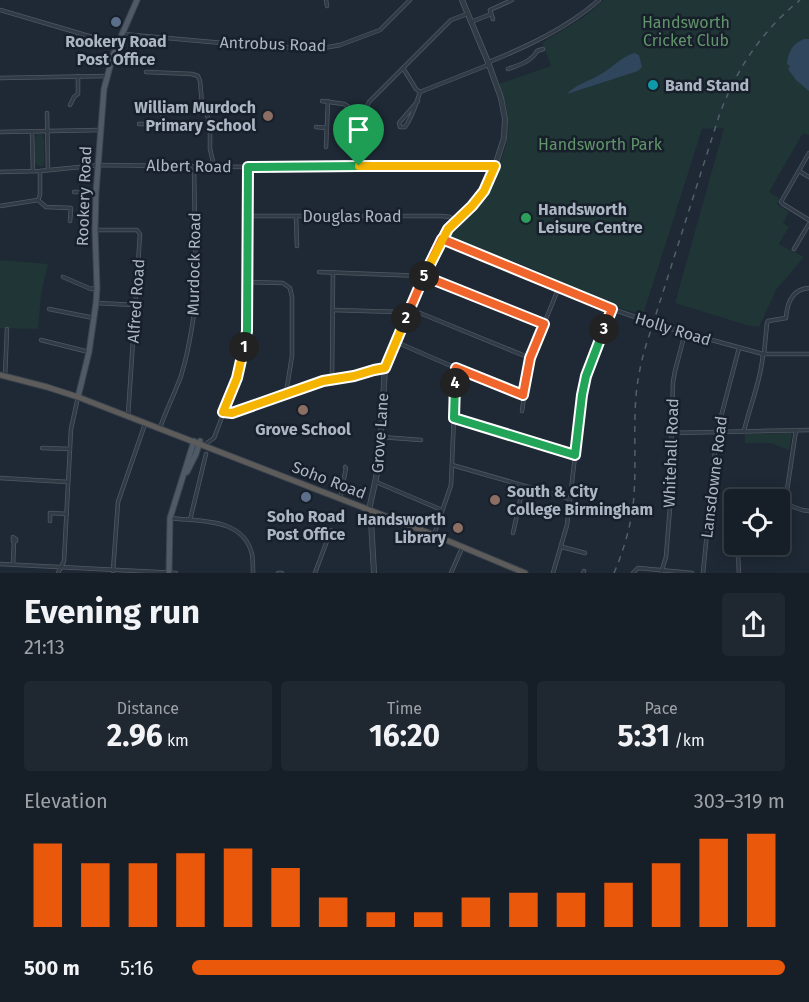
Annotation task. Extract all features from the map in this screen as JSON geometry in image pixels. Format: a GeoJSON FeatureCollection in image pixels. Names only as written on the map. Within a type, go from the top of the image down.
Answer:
{"type":"FeatureCollection","features":[{"type":"Feature","properties":{"kind":"highway","name":"Soho Road"},"geometry":{"type":"LineString","coordinates":[[3,376],[48,387],[146,422],[463,546],[523,573]]}},
{"type":"Feature","properties":{"kind":"highway","name":"Soho Road"},"geometry":{"type":"LineString","coordinates":[[198,442],[207,443],[224,452]]}},
{"type":"Feature","properties":{"kind":"main road","name":"Rookery Road"},"geometry":{"type":"LineString","coordinates":[[78,397],[89,352],[96,303],[96,192],[107,76],[117,44],[137,0]]}},
{"type":"Feature","properties":{"kind":"main road"},"geometry":{"type":"LineString","coordinates":[[169,573],[170,518],[198,442]]}},
{"type":"Feature","properties":{"kind":"street"},"geometry":{"type":"LineString","coordinates":[[326,0],[327,6]]}},
{"type":"Feature","properties":{"kind":"street","name":"Antrobus Road"},"geometry":{"type":"LineString","coordinates":[[121,34],[318,48],[340,45],[380,30],[410,0]]}},
{"type":"Feature","properties":{"kind":"street","name":"Grove Lane"},"geometry":{"type":"LineString","coordinates":[[369,510],[379,467],[385,368],[442,239],[454,221],[472,206],[484,191],[504,138],[505,119],[501,98],[462,0]]}},
{"type":"Feature","properties":{"kind":"street"},"geometry":{"type":"LineString","coordinates":[[493,19],[490,10],[512,0]]}},
{"type":"Feature","properties":{"kind":"street"},"geometry":{"type":"LineString","coordinates":[[417,101],[399,123],[400,127],[405,127],[414,111],[420,92],[534,43],[582,14],[599,0]]}},
{"type":"Feature","properties":{"kind":"street"},"geometry":{"type":"LineString","coordinates":[[0,10],[117,44]]}},
{"type":"Feature","properties":{"kind":"street"},"geometry":{"type":"LineString","coordinates":[[359,166],[359,128],[362,115],[369,102],[451,20],[468,13]]}},
{"type":"Feature","properties":{"kind":"street"},"geometry":{"type":"LineString","coordinates":[[471,22],[491,14]]}},
{"type":"Feature","properties":{"kind":"street"},"geometry":{"type":"LineString","coordinates":[[534,43],[537,51]]}},
{"type":"Feature","properties":{"kind":"street"},"geometry":{"type":"LineString","coordinates":[[507,69],[527,62],[537,51],[543,49]]}},
{"type":"Feature","properties":{"kind":"street"},"geometry":{"type":"LineString","coordinates":[[403,68],[420,92]]}},
{"type":"Feature","properties":{"kind":"street"},"geometry":{"type":"LineString","coordinates":[[148,79],[147,72],[198,76],[202,104],[210,122],[210,149],[214,166]]}},
{"type":"Feature","properties":{"kind":"street"},"geometry":{"type":"LineString","coordinates":[[70,105],[78,94],[78,76]]}},
{"type":"Feature","properties":{"kind":"street"},"geometry":{"type":"LineString","coordinates":[[0,78],[107,76]]}},
{"type":"Feature","properties":{"kind":"street"},"geometry":{"type":"LineString","coordinates":[[162,100],[163,124]]}},
{"type":"Feature","properties":{"kind":"street"},"geometry":{"type":"LineString","coordinates":[[321,101],[344,104],[362,115]]}},
{"type":"Feature","properties":{"kind":"street"},"geometry":{"type":"LineString","coordinates":[[326,147],[328,101]]}},
{"type":"Feature","properties":{"kind":"street"},"geometry":{"type":"LineString","coordinates":[[47,113],[48,170]]}},
{"type":"Feature","properties":{"kind":"street"},"geometry":{"type":"LineString","coordinates":[[145,117],[145,124]]}},
{"type":"Feature","properties":{"kind":"street"},"geometry":{"type":"LineString","coordinates":[[139,124],[210,122]]}},
{"type":"Feature","properties":{"kind":"street"},"geometry":{"type":"LineString","coordinates":[[316,128],[327,128]]}},
{"type":"Feature","properties":{"kind":"street"},"geometry":{"type":"LineString","coordinates":[[0,132],[101,130]]}},
{"type":"Feature","properties":{"kind":"street"},"geometry":{"type":"LineString","coordinates":[[32,132],[33,171]]}},
{"type":"Feature","properties":{"kind":"street"},"geometry":{"type":"LineString","coordinates":[[794,249],[809,222],[781,202],[809,153]]}},
{"type":"Feature","properties":{"kind":"street","name":"Albert Road"},"geometry":{"type":"LineString","coordinates":[[0,172],[40,171],[98,165],[495,166]]}},
{"type":"Feature","properties":{"kind":"street","name":"Murdock Road"},"geometry":{"type":"LineString","coordinates":[[160,428],[180,376],[194,318],[196,297],[194,167]]}},
{"type":"Feature","properties":{"kind":"street"},"geometry":{"type":"LineString","coordinates":[[207,443],[214,438],[237,378],[247,331],[248,167]]}},
{"type":"Feature","properties":{"kind":"street"},"geometry":{"type":"LineString","coordinates":[[38,200],[40,171]]}},
{"type":"Feature","properties":{"kind":"street"},"geometry":{"type":"LineString","coordinates":[[799,171],[809,177]]}},
{"type":"Feature","properties":{"kind":"street"},"geometry":{"type":"LineString","coordinates":[[74,192],[96,192]]}},
{"type":"Feature","properties":{"kind":"street"},"geometry":{"type":"LineString","coordinates":[[0,206],[38,200]]}},
{"type":"Feature","properties":{"kind":"street"},"geometry":{"type":"LineString","coordinates":[[38,200],[46,207],[71,208],[70,221]]}},
{"type":"Feature","properties":{"kind":"street","name":"Douglas Road"},"geometry":{"type":"LineString","coordinates":[[248,216],[442,216],[450,217],[454,221]]}},
{"type":"Feature","properties":{"kind":"street"},"geometry":{"type":"LineString","coordinates":[[296,216],[297,246]]}},
{"type":"Feature","properties":{"kind":"street","name":"Alfred Road"},"geometry":{"type":"LineString","coordinates":[[95,230],[137,230],[140,232],[128,416]]}},
{"type":"Feature","properties":{"kind":"street","name":"Holly Road"},"geometry":{"type":"LineString","coordinates":[[442,239],[612,309],[668,328],[764,354],[809,354]]}},
{"type":"Feature","properties":{"kind":"street"},"geometry":{"type":"LineString","coordinates":[[319,272],[424,276],[544,324]]}},
{"type":"Feature","properties":{"kind":"street"},"geometry":{"type":"LineString","coordinates":[[332,379],[333,272]]}},
{"type":"Feature","properties":{"kind":"street"},"geometry":{"type":"LineString","coordinates":[[63,286],[65,278],[91,289],[97,288]]}},
{"type":"Feature","properties":{"kind":"street"},"geometry":{"type":"LineString","coordinates":[[247,282],[284,283],[290,288],[292,356],[286,393]]}},
{"type":"Feature","properties":{"kind":"street"},"geometry":{"type":"LineString","coordinates":[[522,411],[530,358],[559,287]]}},
{"type":"Feature","properties":{"kind":"street"},"geometry":{"type":"LineString","coordinates":[[744,431],[759,380],[767,323],[772,319],[786,318],[786,308],[794,296],[799,290],[809,288]]}},
{"type":"Feature","properties":{"kind":"street"},"geometry":{"type":"LineString","coordinates":[[96,303],[135,304]]}},
{"type":"Feature","properties":{"kind":"street"},"geometry":{"type":"LineString","coordinates":[[49,309],[94,318]]}},
{"type":"Feature","properties":{"kind":"street"},"geometry":{"type":"LineString","coordinates":[[553,573],[567,525],[586,376],[612,309]]}},
{"type":"Feature","properties":{"kind":"street"},"geometry":{"type":"LineString","coordinates":[[333,310],[409,312],[530,358]]}},
{"type":"Feature","properties":{"kind":"street"},"geometry":{"type":"LineString","coordinates":[[3,376],[8,329]]}},
{"type":"Feature","properties":{"kind":"street","name":"Whitehall Road"},"geometry":{"type":"LineString","coordinates":[[662,572],[666,557],[669,517],[675,371],[685,333]]}},
{"type":"Feature","properties":{"kind":"street"},"geometry":{"type":"LineString","coordinates":[[41,340],[89,352]]}},
{"type":"Feature","properties":{"kind":"street"},"geometry":{"type":"LineString","coordinates":[[396,342],[523,395]]}},
{"type":"Feature","properties":{"kind":"street","name":"Lansdowne Road"},"geometry":{"type":"LineString","coordinates":[[703,573],[717,432],[739,348]]}},
{"type":"Feature","properties":{"kind":"street"},"geometry":{"type":"LineString","coordinates":[[223,412],[232,413],[323,381],[385,368]]}},
{"type":"Feature","properties":{"kind":"street"},"geometry":{"type":"LineString","coordinates":[[434,535],[451,485],[456,368]]}},
{"type":"Feature","properties":{"kind":"street"},"geometry":{"type":"LineString","coordinates":[[58,573],[64,561],[71,429],[78,397]]}},
{"type":"Feature","properties":{"kind":"street"},"geometry":{"type":"LineString","coordinates":[[454,418],[575,455]]}},
{"type":"Feature","properties":{"kind":"street"},"geometry":{"type":"LineString","coordinates":[[113,571],[118,502],[146,422]]}},
{"type":"Feature","properties":{"kind":"street"},"geometry":{"type":"LineString","coordinates":[[796,430],[786,497],[791,506],[809,511]]}},
{"type":"Feature","properties":{"kind":"street"},"geometry":{"type":"LineString","coordinates":[[671,433],[809,430]]}},
{"type":"Feature","properties":{"kind":"street"},"geometry":{"type":"LineString","coordinates":[[381,437],[421,440]]}},
{"type":"Feature","properties":{"kind":"street"},"geometry":{"type":"LineString","coordinates":[[42,448],[70,449]]}},
{"type":"Feature","properties":{"kind":"street"},"geometry":{"type":"LineString","coordinates":[[190,520],[206,454]]}},
{"type":"Feature","properties":{"kind":"street"},"geometry":{"type":"LineString","coordinates":[[452,465],[570,500]]}},
{"type":"Feature","properties":{"kind":"street"},"geometry":{"type":"LineString","coordinates":[[340,499],[345,467]]}},
{"type":"Feature","properties":{"kind":"street"},"geometry":{"type":"LineString","coordinates":[[0,478],[68,482]]}},
{"type":"Feature","properties":{"kind":"street"},"geometry":{"type":"LineString","coordinates":[[376,482],[442,510]]}},
{"type":"Feature","properties":{"kind":"street"},"geometry":{"type":"LineString","coordinates":[[513,533],[523,487]]}},
{"type":"Feature","properties":{"kind":"street"},"geometry":{"type":"LineString","coordinates":[[369,510],[374,573]]}},
{"type":"Feature","properties":{"kind":"street"},"geometry":{"type":"LineString","coordinates":[[50,521],[47,513],[67,514]]}},
{"type":"Feature","properties":{"kind":"street"},"geometry":{"type":"LineString","coordinates":[[170,518],[222,524],[232,528],[250,548],[253,573]]}},
{"type":"Feature","properties":{"kind":"street"},"geometry":{"type":"LineString","coordinates":[[315,573],[331,530]]}},
{"type":"Feature","properties":{"kind":"street"},"geometry":{"type":"LineString","coordinates":[[13,565],[14,541]]}},
{"type":"Feature","properties":{"kind":"street"},"geometry":{"type":"LineString","coordinates":[[451,573],[463,546]]}},
{"type":"Feature","properties":{"kind":"street"},"geometry":{"type":"LineString","coordinates":[[562,547],[585,553]]}},
{"type":"Feature","properties":{"kind":"street"},"geometry":{"type":"LineString","coordinates":[[738,556],[739,573]]}},
{"type":"Feature","properties":{"kind":"street"},"geometry":{"type":"LineString","coordinates":[[0,564],[176,573]]}},
{"type":"Feature","properties":{"kind":"street"},"geometry":{"type":"LineString","coordinates":[[633,573],[638,568],[692,573]]}},
{"type":"Feature","properties":{"kind":"green space","name":"Handsworth Park"},"geometry":{"type":"Polygon","coordinates":[[[604,0],[809,0],[809,135],[803,133],[769,192],[780,199],[777,204],[789,212],[783,223],[789,227],[779,244],[804,257],[776,290],[759,327],[675,303],[724,128],[702,129],[643,315],[610,305],[538,271],[451,238],[456,227],[471,214],[483,198],[503,154],[508,134],[508,121],[499,84],[551,66],[542,43],[584,17],[604,0]]]}},
{"type":"Feature","properties":{"kind":"green space"},"geometry":{"type":"Polygon","coordinates":[[[37,134],[42,134],[44,139],[44,165],[41,167],[35,162],[37,134]]]}},
{"type":"Feature","properties":{"kind":"green space"},"geometry":{"type":"Polygon","coordinates":[[[0,260],[48,264],[41,294],[38,329],[0,328],[0,260]]]}},
{"type":"Feature","properties":{"kind":"green space"},"geometry":{"type":"Polygon","coordinates":[[[792,433],[789,450],[771,443],[745,443],[745,434],[792,433]]]}},
{"type":"Feature","properties":{"kind":"water"},"geometry":{"type":"Polygon","coordinates":[[[804,39],[809,39],[809,91],[796,80],[787,64],[791,49],[804,39]]]}},
{"type":"Feature","properties":{"kind":"water"},"geometry":{"type":"Polygon","coordinates":[[[634,53],[639,55],[642,67],[638,71],[567,94],[624,57],[634,53]]]}},
{"type":"Feature","properties":{"kind":"railway"},"geometry":{"type":"LineString","coordinates":[[614,573],[626,540],[633,506],[635,410],[641,364],[719,116],[733,82],[752,52],[762,38],[800,0]]}},
{"type":"Feature","properties":{"kind":"place","name":"Rookery Road Post Office"},"geometry":{"type":"Point","coordinates":[116,22]}},
{"type":"Feature","properties":{"kind":"place","name":"Band Stand"},"geometry":{"type":"Point","coordinates":[653,85]}},
{"type":"Feature","properties":{"kind":"place","name":"William Murdoch Primary School"},"geometry":{"type":"Point","coordinates":[268,116]}},
{"type":"Feature","properties":{"kind":"place","name":"Handsworth Leisure Centre"},"geometry":{"type":"Point","coordinates":[526,218]}},
{"type":"Feature","properties":{"kind":"place","name":"Grove School"},"geometry":{"type":"Point","coordinates":[303,410]}},
{"type":"Feature","properties":{"kind":"place","name":"Soho Road Post Office"},"geometry":{"type":"Point","coordinates":[306,497]}},
{"type":"Feature","properties":{"kind":"place","name":"South & City College Birmingham"},"geometry":{"type":"Point","coordinates":[495,500]}},
{"type":"Feature","properties":{"kind":"place","name":"Handsworth Library"},"geometry":{"type":"Point","coordinates":[458,528]}},
{"type":"Feature","properties":{"kind":"route"},"geometry":{"type":"LineString","coordinates":[[359,166],[248,167],[247,331],[237,378],[223,412],[232,413],[323,381],[385,368],[424,276],[442,239],[612,309],[586,376],[575,455],[454,418],[456,368],[523,395],[530,358],[544,324],[424,276],[442,239],[448,229],[484,191],[495,166],[359,166]]}},
{"type":"Feature","properties":{"kind":"park label","name":"Handsworth Cricket Club"},"geometry":{"type":"Point","coordinates":[686,31]}}]}
